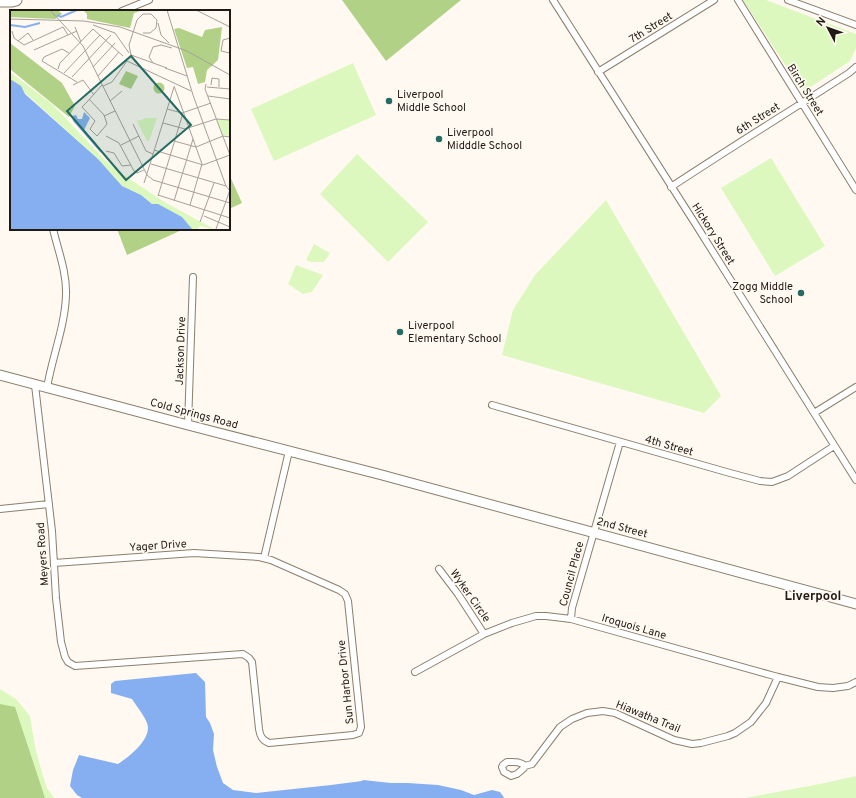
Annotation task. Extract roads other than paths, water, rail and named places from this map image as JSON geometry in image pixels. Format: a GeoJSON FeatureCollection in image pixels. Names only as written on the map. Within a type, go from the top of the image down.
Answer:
{"type":"FeatureCollection","features":[{"type":"Feature","properties":{"kind":"highway"},"geometry":{"type":"LineString","coordinates":[[0,1],[16,0]]}},
{"type":"Feature","properties":{"kind":"main road","name":"Cold Springs Road"},"geometry":{"type":"LineString","coordinates":[[0,375],[289,452],[382,475]]}},
{"type":"Feature","properties":{"kind":"main road","name":"2nd Street"},"geometry":{"type":"LineString","coordinates":[[382,475],[856,604]]}},
{"type":"Feature","properties":{"kind":"street"},"geometry":{"type":"LineString","coordinates":[[124,10],[149,0]]}},
{"type":"Feature","properties":{"kind":"street","name":"Hickory Street"},"geometry":{"type":"LineString","coordinates":[[553,0],[856,480]]}},
{"type":"Feature","properties":{"kind":"street","name":"7th Street"},"geometry":{"type":"LineString","coordinates":[[598,72],[714,0]]}},
{"type":"Feature","properties":{"kind":"street","name":"Birch Street"},"geometry":{"type":"LineString","coordinates":[[738,0],[856,190]]}},
{"type":"Feature","properties":{"kind":"street"},"geometry":{"type":"LineString","coordinates":[[788,0],[856,25]]}},
{"type":"Feature","properties":{"kind":"street","name":"6th Street"},"geometry":{"type":"LineString","coordinates":[[671,186],[849,73],[856,67]]}},
{"type":"Feature","properties":{"kind":"street"},"geometry":{"type":"LineString","coordinates":[[47,388],[63,321],[66,294],[64,271],[53,230]]}},
{"type":"Feature","properties":{"kind":"street","name":"Jackson Drive"},"geometry":{"type":"LineString","coordinates":[[188,425],[194,277]]}},
{"type":"Feature","properties":{"kind":"street","name":"Meyers Road"},"geometry":{"type":"LineString","coordinates":[[35,385],[52,531],[56,598],[61,642],[65,657],[68,662],[75,666],[125,663]]}},
{"type":"Feature","properties":{"kind":"street"},"geometry":{"type":"LineString","coordinates":[[814,413],[856,387]]}},
{"type":"Feature","properties":{"kind":"street","name":"4th Street"},"geometry":{"type":"LineString","coordinates":[[492,405],[760,481],[772,482],[788,476],[834,446]]}},
{"type":"Feature","properties":{"kind":"street","name":"Council Place"},"geometry":{"type":"LineString","coordinates":[[571,619],[572,608],[620,442]]}},
{"type":"Feature","properties":{"kind":"street"},"geometry":{"type":"LineString","coordinates":[[264,558],[289,452]]}},
{"type":"Feature","properties":{"kind":"street"},"geometry":{"type":"LineString","coordinates":[[0,509],[49,504]]}},
{"type":"Feature","properties":{"kind":"street","name":"Yager Drive"},"geometry":{"type":"LineString","coordinates":[[54,563],[194,553],[264,558]]}},
{"type":"Feature","properties":{"kind":"street","name":"Sun Harbor Drive"},"geometry":{"type":"LineString","coordinates":[[125,663],[243,654],[252,662],[260,736],[264,740],[269,743],[353,735],[359,732],[361,728],[348,601],[345,594],[339,590],[264,558]]}},
{"type":"Feature","properties":{"kind":"street","name":"Wyker Circle"},"geometry":{"type":"LineString","coordinates":[[439,569],[458,594],[484,634]]}},
{"type":"Feature","properties":{"kind":"street","name":"Iroquois Lane"},"geometry":{"type":"LineString","coordinates":[[415,672],[484,634],[512,622],[536,616],[556,616],[818,687],[833,688],[848,686],[856,682]]}},
{"type":"Feature","properties":{"kind":"street","name":"Hiawatha Trail"},"geometry":{"type":"LineString","coordinates":[[525,766],[532,764],[560,727],[572,719],[592,712],[603,711],[615,713],[674,740],[692,744],[728,736],[751,722],[766,703],[778,677]]}},
{"type":"Feature","properties":{"kind":"water"},"geometry":{"type":"Polygon","coordinates":[[[196,673],[205,682],[206,717],[214,734],[213,750],[217,767],[223,783],[233,790],[256,793],[363,780],[438,785],[461,790],[474,795],[492,790],[500,792],[504,798],[82,798],[77,795],[70,786],[73,770],[79,755],[118,764],[134,752],[147,735],[147,723],[132,699],[111,693],[111,684],[115,681],[196,673]]]}},
{"type":"Feature","properties":{"kind":"place","name":"Liverpool Middle School"},"geometry":{"type":"Point","coordinates":[389,101]}},
{"type":"Feature","properties":{"kind":"place","name":"Liverpool Midddle School"},"geometry":{"type":"Point","coordinates":[439,139]}},
{"type":"Feature","properties":{"kind":"place","name":"Zogg Middle School"},"geometry":{"type":"Point","coordinates":[801,293]}},
{"type":"Feature","properties":{"kind":"place","name":"Liverpool Elementary School"},"geometry":{"type":"Point","coordinates":[400,332]}},
{"type":"Feature","properties":{"kind":"district","name":"Liverpool"},"geometry":{"type":"Point","coordinates":[813,597]}}]}
